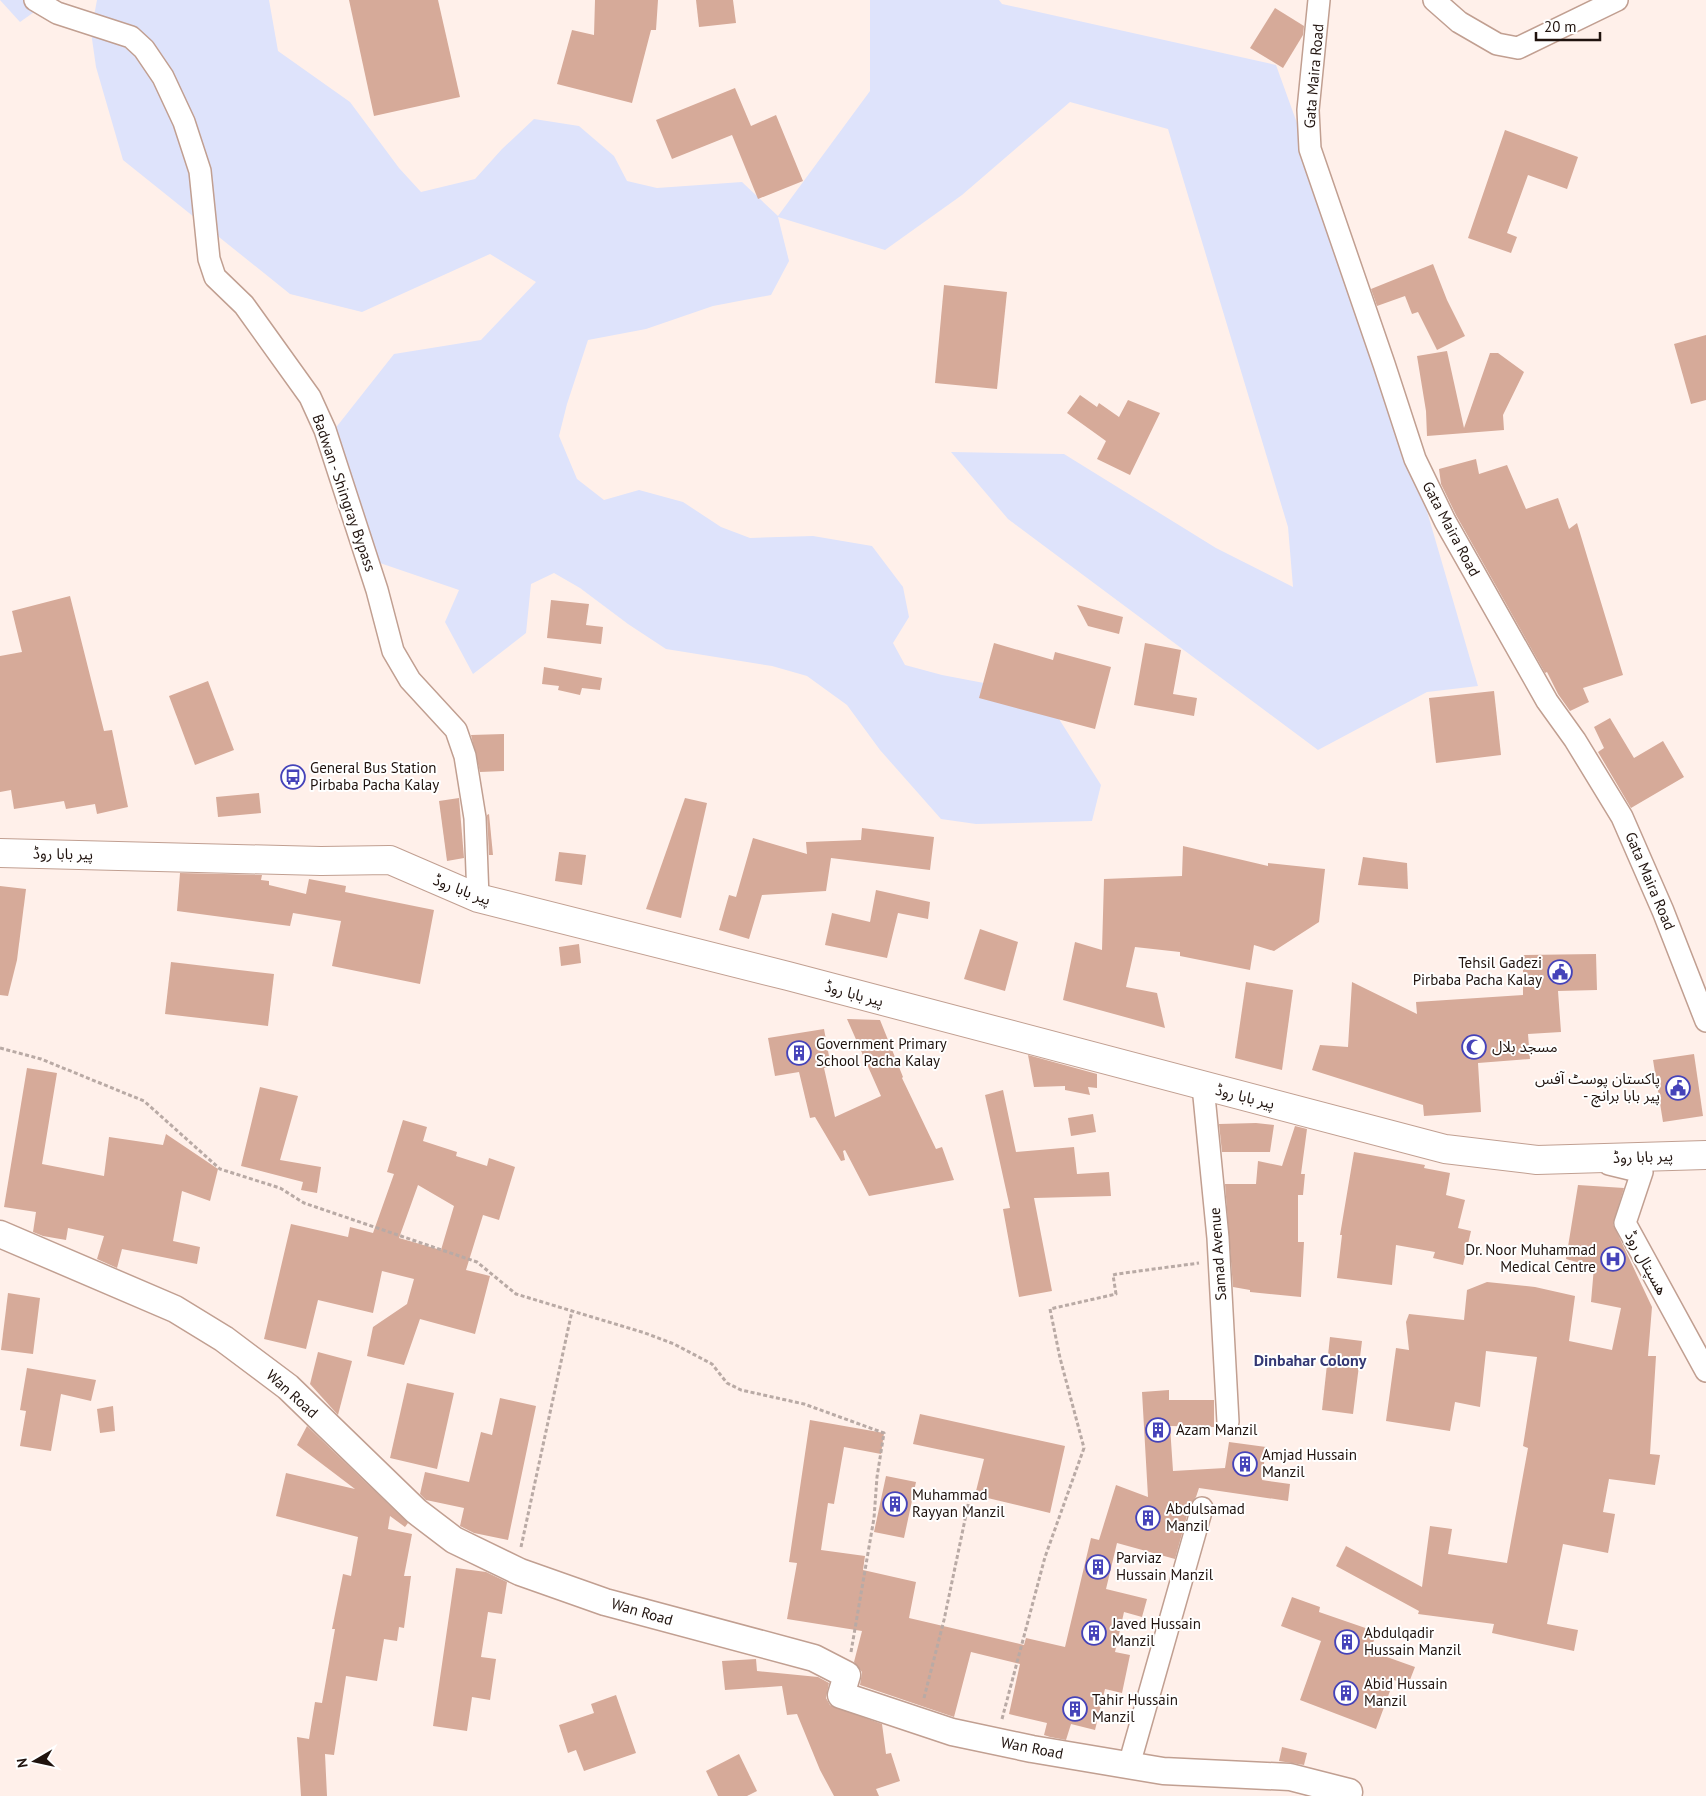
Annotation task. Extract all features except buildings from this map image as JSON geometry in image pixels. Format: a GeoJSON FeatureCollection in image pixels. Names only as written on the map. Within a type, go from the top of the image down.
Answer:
{"type":"FeatureCollection","features":[{"type":"Feature","properties":{"kind":"main road","name":"پیر بابا روڈ"},"geometry":{"type":"LineString","coordinates":[[0,853],[313,861],[390,860],[478,898],[788,976],[1445,1149],[1537,1160],[1706,1155]]}},
{"type":"Feature","properties":{"kind":"street","name":"Badwan - Shingray Bypass"},"geometry":{"type":"LineString","coordinates":[[35,0],[57,13],[131,38],[144,49],[163,77],[184,122],[200,171],[209,259],[215,277],[244,305],[310,397],[325,430],[376,590],[393,651],[410,680],[456,730],[465,756],[475,818],[478,898]]}},
{"type":"Feature","properties":{"kind":"street","name":"Gata Maira Road"},"geometry":{"type":"LineString","coordinates":[[1319,0],[1308,110],[1310,149],[1415,459],[1445,521],[1547,701],[1575,740],[1622,817],[1663,911],[1706,1021]]}},
{"type":"Feature","properties":{"kind":"street"},"geometry":{"type":"LineString","coordinates":[[1434,0],[1459,22],[1497,44],[1518,48],[1617,0]]}},
{"type":"Feature","properties":{"kind":"street","name":"Samad Avenue"},"geometry":{"type":"LineString","coordinates":[[1203,1086],[1219,1260],[1228,1422]]}},
{"type":"Feature","properties":{"kind":"street","name":"ھسپتال روڈ"},"geometry":{"type":"LineString","coordinates":[[1590,1158],[1642,1172],[1624,1223],[1706,1371]]}},
{"type":"Feature","properties":{"kind":"street","name":"Wan Road"},"geometry":{"type":"LineString","coordinates":[[0,1234],[175,1309],[224,1339],[288,1387],[416,1511],[454,1540],[516,1570],[605,1602],[784,1652],[814,1658],[847,1675],[841,1695],[952,1732],[1164,1771],[1290,1777],[1349,1792]]}},
{"type":"Feature","properties":{"kind":"street"},"geometry":{"type":"LineString","coordinates":[[1129,1765],[1202,1508]]}},
{"type":"Feature","properties":{"kind":"path"},"geometry":{"type":"LineString","coordinates":[[0,1048],[41,1058],[144,1101],[220,1169],[280,1188],[304,1203],[477,1262],[516,1294],[674,1344],[712,1364],[727,1383],[741,1390],[804,1404],[884,1433],[876,1477],[874,1518],[847,1675]]}},
{"type":"Feature","properties":{"kind":"path"},"geometry":{"type":"LineString","coordinates":[[996,1741],[1045,1557],[1084,1448],[1060,1358],[1050,1309],[1116,1294],[1113,1275],[1219,1260]]}},
{"type":"Feature","properties":{"kind":"path"},"geometry":{"type":"LineString","coordinates":[[516,1570],[572,1311]]}},
{"type":"Feature","properties":{"kind":"path"},"geometry":{"type":"LineString","coordinates":[[918,1720],[944,1620],[971,1491]]}},
{"type":"Feature","properties":{"kind":"shaded area"},"geometry":{"type":"Polygon","coordinates":[[[0,0],[51,0],[20,22],[0,0]]]}},
{"type":"Feature","properties":{"kind":"shaded area"},"geometry":{"type":"Polygon","coordinates":[[[97,0],[269,0],[278,51],[350,102],[399,168],[421,192],[475,179],[502,149],[534,119],[579,126],[614,156],[627,181],[657,188],[742,182],[778,216],[870,91],[870,0],[999,0],[1002,4],[1276,65],[1384,364],[1478,686],[1427,692],[1318,750],[1008,519],[951,452],[1064,454],[1216,548],[1293,587],[1288,527],[1168,129],[1070,102],[962,195],[885,250],[778,217],[789,261],[771,295],[713,306],[646,329],[588,340],[567,404],[559,436],[577,479],[604,500],[639,490],[683,502],[721,527],[750,538],[813,536],[872,546],[903,587],[909,617],[893,643],[905,665],[942,675],[1026,691],[1059,719],[1101,785],[1092,821],[976,824],[941,819],[880,750],[847,705],[807,676],[772,666],[666,649],[628,624],[580,588],[554,573],[531,584],[526,633],[473,674],[445,622],[459,590],[377,562],[334,430],[394,354],[481,340],[536,282],[490,254],[362,312],[290,294],[123,160],[96,67],[91,32],[97,0]]]}},
{"type":"Feature","properties":{"kind":"place","name":"General Bus Station Pirbaba Pacha Kalay"},"geometry":{"type":"Point","coordinates":[293,777]}},
{"type":"Feature","properties":{"kind":"place","name":"Tehsil Gadezi Pirbaba Pacha Kalay"},"geometry":{"type":"Point","coordinates":[1560,972]}},
{"type":"Feature","properties":{"kind":"place","name":"مسجد بلال"},"geometry":{"type":"Point","coordinates":[1474,1047]}},
{"type":"Feature","properties":{"kind":"place","name":"Government Primary School Pacha Kalay"},"geometry":{"type":"Point","coordinates":[799,1053]}},
{"type":"Feature","properties":{"kind":"place","name":"پاکستان پوسٹ آفس - پیر بابا برانچ"},"geometry":{"type":"Point","coordinates":[1678,1088]}},
{"type":"Feature","properties":{"kind":"place","name":"Dr. Noor Muhammad Medical Centre"},"geometry":{"type":"Point","coordinates":[1613,1259]}},
{"type":"Feature","properties":{"kind":"place","name":"Azam Manzil"},"geometry":{"type":"Point","coordinates":[1158,1430]}},
{"type":"Feature","properties":{"kind":"place","name":"Amjad Hussain Manzil"},"geometry":{"type":"Point","coordinates":[1245,1464]}},
{"type":"Feature","properties":{"kind":"place","name":"Muhammad Rayyan Manzil"},"geometry":{"type":"Point","coordinates":[895,1504]}},
{"type":"Feature","properties":{"kind":"place","name":"Abdulsamad Manzil"},"geometry":{"type":"Point","coordinates":[1148,1518]}},
{"type":"Feature","properties":{"kind":"place","name":"Parviaz Hussain Manzil"},"geometry":{"type":"Point","coordinates":[1098,1567]}},
{"type":"Feature","properties":{"kind":"place","name":"Javed Hussain Manzil"},"geometry":{"type":"Point","coordinates":[1094,1633]}},
{"type":"Feature","properties":{"kind":"place","name":"Abdulqadir Hussain Manzil"},"geometry":{"type":"Point","coordinates":[1347,1642]}},
{"type":"Feature","properties":{"kind":"place","name":"Abid Hussain Manzil"},"geometry":{"type":"Point","coordinates":[1346,1693]}},
{"type":"Feature","properties":{"kind":"place","name":"Tahir Hussain Manzil"},"geometry":{"type":"Point","coordinates":[1075,1709]}},
{"type":"Feature","properties":{"kind":"district","name":"Dinbahar Colony"},"geometry":{"type":"Point","coordinates":[1310,1360]}}]}
